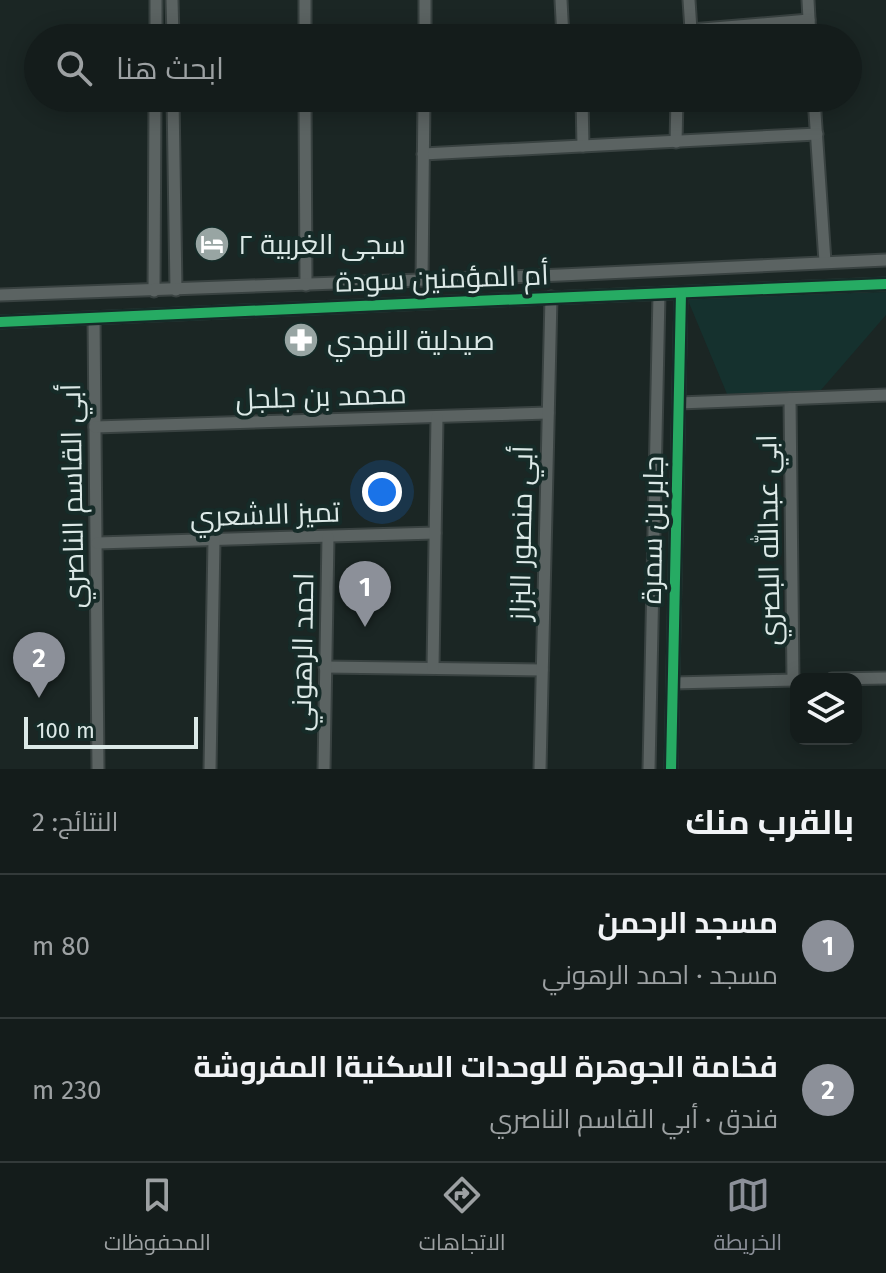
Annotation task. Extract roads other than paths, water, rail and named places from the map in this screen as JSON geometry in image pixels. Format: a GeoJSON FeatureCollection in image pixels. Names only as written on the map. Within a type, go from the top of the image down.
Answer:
{"type":"FeatureCollection","features":[{"type":"Feature","properties":{"kind":"street"},"geometry":{"type":"LineString","coordinates":[[156,0],[156,24]]}},
{"type":"Feature","properties":{"kind":"street"},"geometry":{"type":"LineString","coordinates":[[172,0],[173,24]]}},
{"type":"Feature","properties":{"kind":"street"},"geometry":{"type":"LineString","coordinates":[[305,0],[305,24]]}},
{"type":"Feature","properties":{"kind":"street"},"geometry":{"type":"LineString","coordinates":[[425,0],[425,24]]}},
{"type":"Feature","properties":{"kind":"street"},"geometry":{"type":"LineString","coordinates":[[561,0],[562,24]]}},
{"type":"Feature","properties":{"kind":"street"},"geometry":{"type":"LineString","coordinates":[[689,0],[691,24]]}},
{"type":"Feature","properties":{"kind":"street"},"geometry":{"type":"LineString","coordinates":[[808,0],[809,24]]}},
{"type":"Feature","properties":{"kind":"street"},"geometry":{"type":"LineString","coordinates":[[762,24],[809,20]]}},
{"type":"Feature","properties":{"kind":"street"},"geometry":{"type":"LineString","coordinates":[[154,291],[155,112]]}},
{"type":"Feature","properties":{"kind":"street"},"geometry":{"type":"LineString","coordinates":[[173,112],[176,290]]}},
{"type":"Feature","properties":{"kind":"street"},"geometry":{"type":"LineString","coordinates":[[305,112],[306,285]]}},
{"type":"Feature","properties":{"kind":"street"},"geometry":{"type":"LineString","coordinates":[[422,280],[424,112]]}},
{"type":"Feature","properties":{"kind":"street"},"geometry":{"type":"LineString","coordinates":[[582,112],[583,146]]}},
{"type":"Feature","properties":{"kind":"street"},"geometry":{"type":"LineString","coordinates":[[676,142],[677,112]]}},
{"type":"Feature","properties":{"kind":"street"},"geometry":{"type":"LineString","coordinates":[[815,112],[825,262]]}},
{"type":"Feature","properties":{"kind":"street"},"geometry":{"type":"LineString","coordinates":[[423,154],[817,134]]}},
{"type":"Feature","properties":{"kind":"street","name":"أم المؤمنين سودة"},"geometry":{"type":"LineString","coordinates":[[0,295],[886,260]]}},
{"type":"Feature","properties":{"kind":"street","name":"أم المؤمنين سودة"},"geometry":{"type":"LineString","coordinates":[[0,322],[458,299],[886,284]]}},
{"type":"Feature","properties":{"kind":"street","name":"جابر بن سمرة"},"geometry":{"type":"LineString","coordinates":[[671,769],[681,293]]}},
{"type":"Feature","properties":{"kind":"street","name":"جابر بن سمرة"},"geometry":{"type":"LineString","coordinates":[[649,769],[659,294]]}},
{"type":"Feature","properties":{"kind":"street","name":"أبي منصور البزاز"},"geometry":{"type":"LineString","coordinates":[[540,769],[551,297]]}},
{"type":"Feature","properties":{"kind":"street","name":"أبي القاسم الناصري"},"geometry":{"type":"LineString","coordinates":[[94,318],[98,769]]}},
{"type":"Feature","properties":{"kind":"street"},"geometry":{"type":"LineString","coordinates":[[679,403],[886,395]]}},
{"type":"Feature","properties":{"kind":"street","name":"ابي عبدالله البصري"},"geometry":{"type":"LineString","coordinates":[[790,399],[795,673]]}},
{"type":"Feature","properties":{"kind":"street","name":"محمد بن جلجل"},"geometry":{"type":"LineString","coordinates":[[95,427],[548,413]]}},
{"type":"Feature","properties":{"kind":"street"},"geometry":{"type":"LineString","coordinates":[[433,668],[437,417]]}},
{"type":"Feature","properties":{"kind":"street","name":"تميز الاشعري"},"geometry":{"type":"LineString","coordinates":[[97,543],[435,533]]}},
{"type":"Feature","properties":{"kind":"street","name":"احمد الرهوني"},"geometry":{"type":"LineString","coordinates":[[324,769],[328,537]]}},
{"type":"Feature","properties":{"kind":"street"},"geometry":{"type":"LineString","coordinates":[[210,769],[214,540]]}},
{"type":"Feature","properties":{"kind":"street"},"geometry":{"type":"LineString","coordinates":[[325,667],[542,670]]}},
{"type":"Feature","properties":{"kind":"street"},"geometry":{"type":"LineString","coordinates":[[862,678],[886,678]]}},
{"type":"Feature","properties":{"kind":"street"},"geometry":{"type":"LineString","coordinates":[[673,683],[790,680]]}},
{"type":"Feature","properties":{"kind":"place","name":"سجى الغربية ٢"},"geometry":{"type":"Point","coordinates":[212,244]}},
{"type":"Feature","properties":{"kind":"place","name":"صيدلية النهدي"},"geometry":{"type":"Point","coordinates":[301,340]}},
{"type":"Feature","properties":{"kind":"place","name":"مسجد الرحمن"},"geometry":{"type":"Point","coordinates":[365,627]}},
{"type":"Feature","properties":{"kind":"place","name":"فخامة الجوهرة للوحدات السكنيةا المفروشة"},"geometry":{"type":"Point","coordinates":[39,698]}}]}
